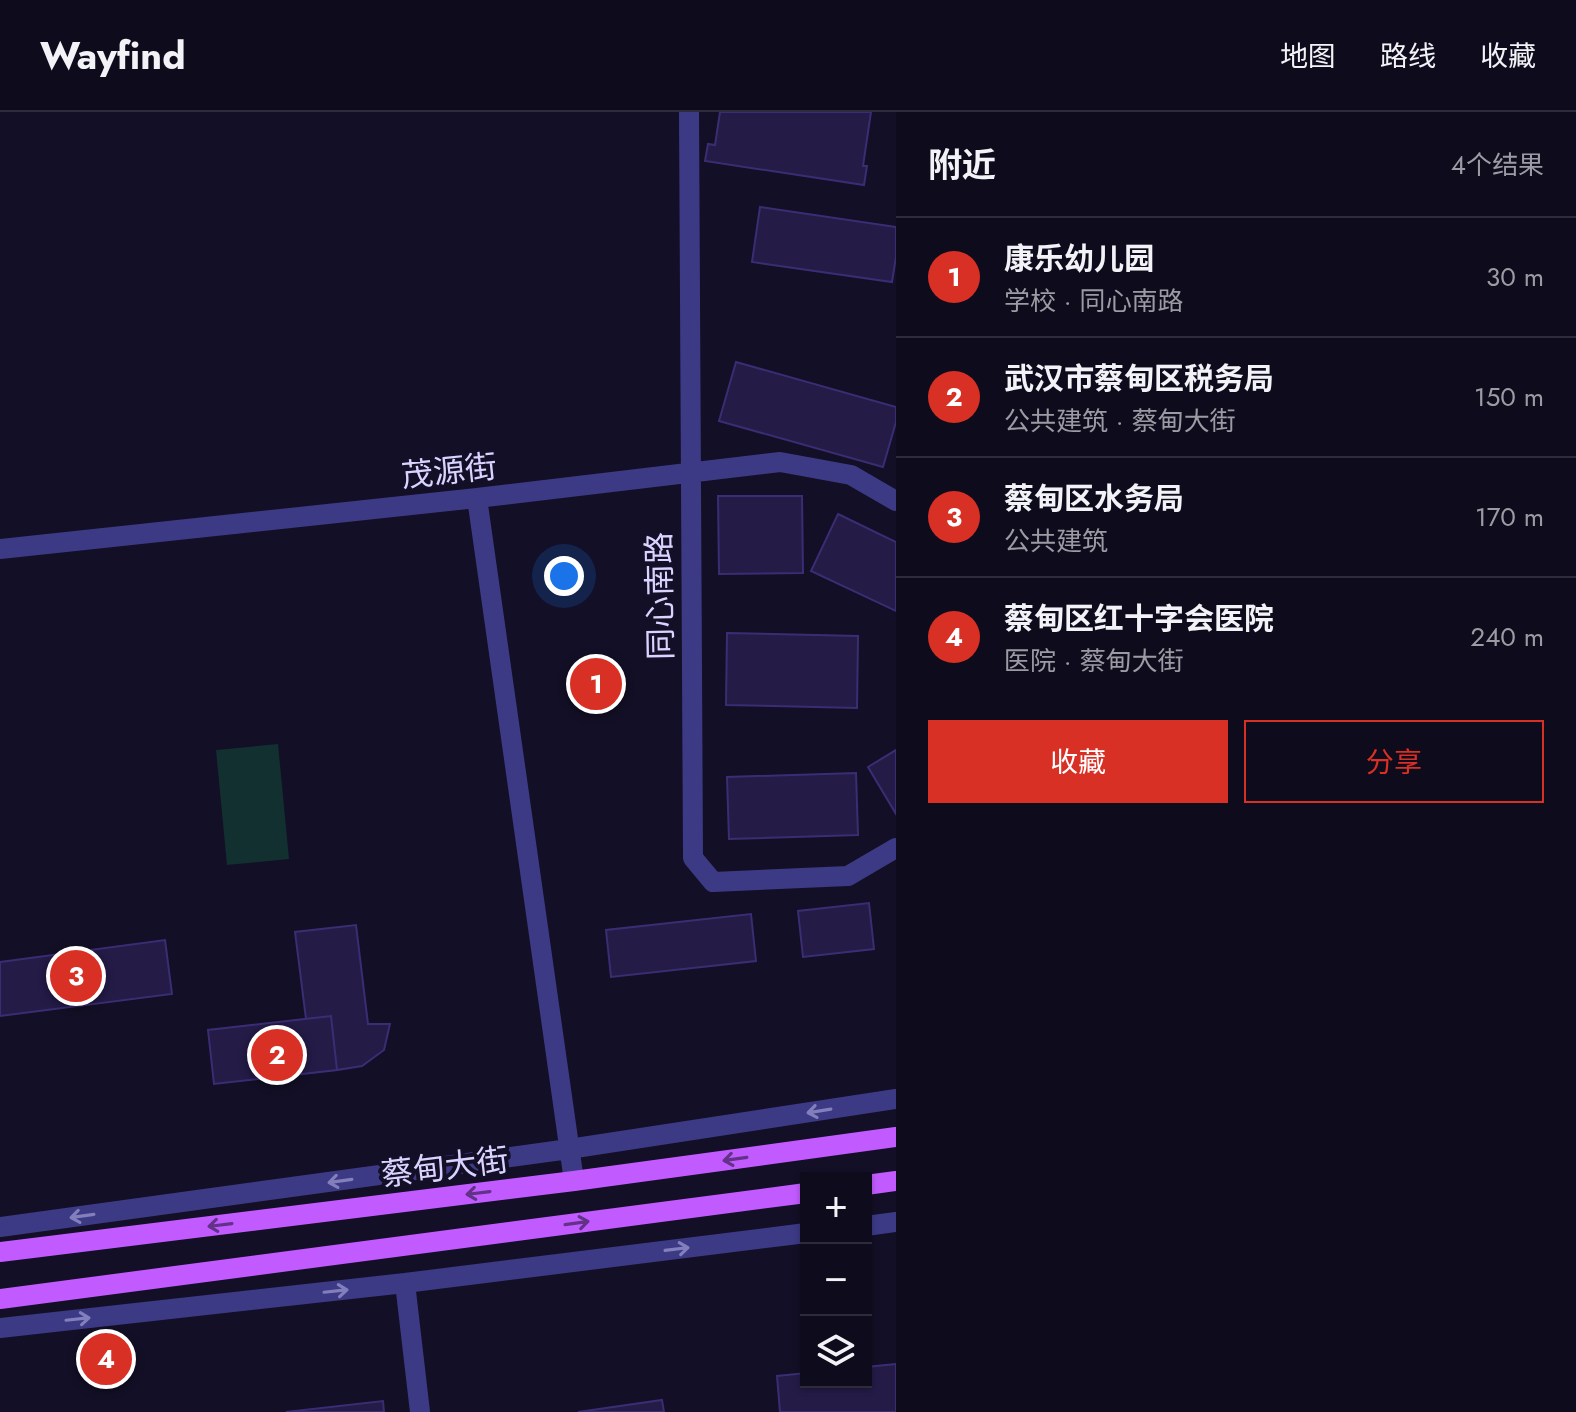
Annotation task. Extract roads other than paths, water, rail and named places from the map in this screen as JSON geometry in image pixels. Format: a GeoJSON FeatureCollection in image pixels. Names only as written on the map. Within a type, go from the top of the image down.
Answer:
{"type":"FeatureCollection","features":[{"type":"Feature","properties":{"kind":"main road","name":"蔡甸大街"},"geometry":{"type":"LineString","coordinates":[[0,1252],[574,1181],[896,1137]]}},
{"type":"Feature","properties":{"kind":"main road"},"geometry":{"type":"LineString","coordinates":[[872,1184],[896,1181]]}},
{"type":"Feature","properties":{"kind":"main road"},"geometry":{"type":"LineString","coordinates":[[0,1299],[800,1194]]}},
{"type":"Feature","properties":{"kind":"street","name":"同心南路"},"geometry":{"type":"LineString","coordinates":[[689,112],[693,858],[713,882],[848,876],[896,848]]}},
{"type":"Feature","properties":{"kind":"street","name":"茂源街"},"geometry":{"type":"LineString","coordinates":[[0,549],[780,462],[851,475],[896,501]]}},
{"type":"Feature","properties":{"kind":"street"},"geometry":{"type":"LineString","coordinates":[[477,498],[574,1181]]}},
{"type":"Feature","properties":{"kind":"street"},"geometry":{"type":"LineString","coordinates":[[0,1227],[569,1149],[896,1099]]}},
{"type":"Feature","properties":{"kind":"street"},"geometry":{"type":"LineString","coordinates":[[872,1225],[896,1222]]}},
{"type":"Feature","properties":{"kind":"street"},"geometry":{"type":"LineString","coordinates":[[0,1328],[405,1283],[800,1234]]}},
{"type":"Feature","properties":{"kind":"street"},"geometry":{"type":"LineString","coordinates":[[405,1283],[420,1412]]}},
{"type":"Feature","properties":{"kind":"place","name":"康乐幼儿园"},"geometry":{"type":"Point","coordinates":[596,684]}},
{"type":"Feature","properties":{"kind":"place","name":"蔡甸区水务局"},"geometry":{"type":"Point","coordinates":[76,976]}},
{"type":"Feature","properties":{"kind":"place","name":"武汉市蔡甸区税务局"},"geometry":{"type":"Point","coordinates":[277,1055]}},
{"type":"Feature","properties":{"kind":"place","name":"蔡甸区红十字会医院"},"geometry":{"type":"Point","coordinates":[106,1359]}}]}
